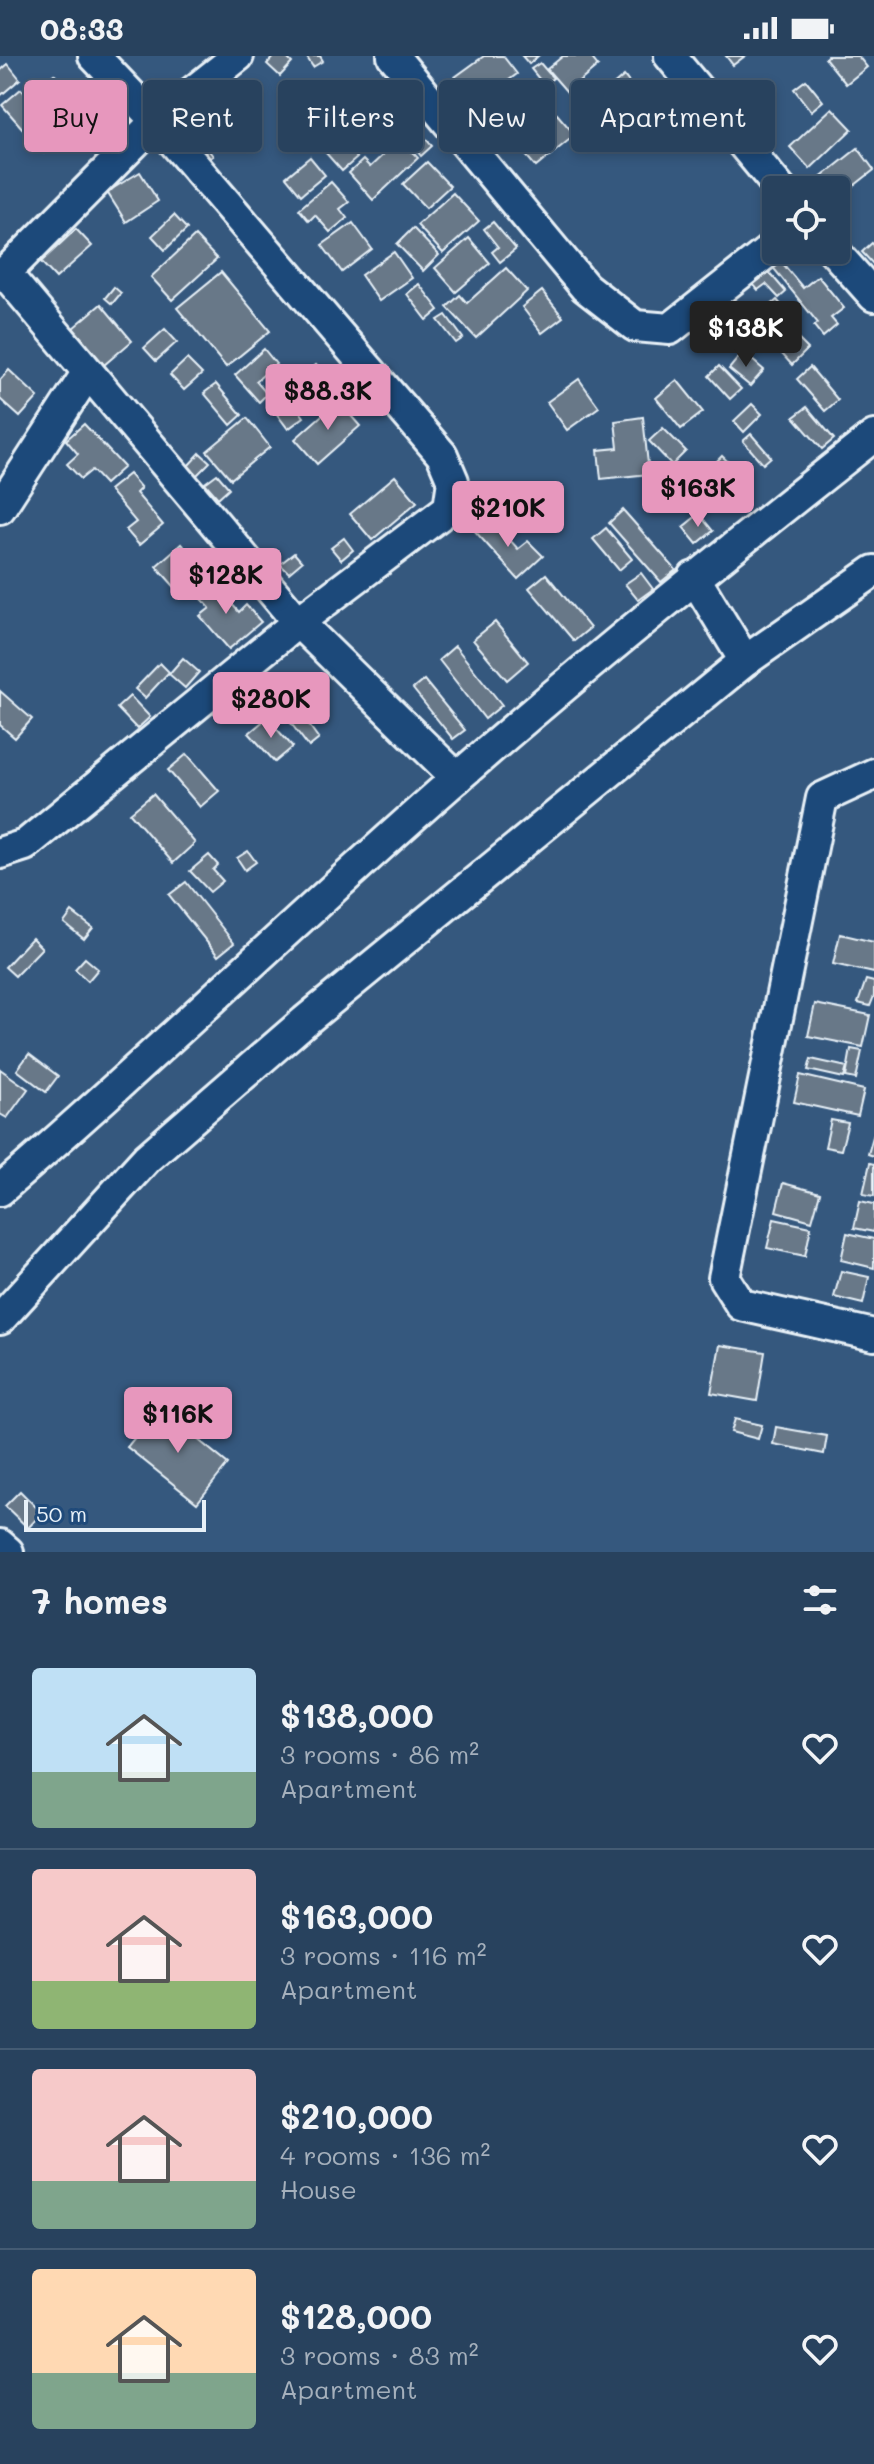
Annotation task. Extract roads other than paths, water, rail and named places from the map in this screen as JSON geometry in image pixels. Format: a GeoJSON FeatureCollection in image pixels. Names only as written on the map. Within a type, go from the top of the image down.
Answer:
{"type":"FeatureCollection","features":[{"type":"Feature","properties":{"kind":"street"},"geometry":{"type":"LineString","coordinates":[[94,56],[143,107]]}},
{"type":"Feature","properties":{"kind":"street"},"geometry":{"type":"LineString","coordinates":[[208,80],[238,56]]}},
{"type":"Feature","properties":{"kind":"street"},"geometry":{"type":"LineString","coordinates":[[393,56],[585,287],[635,326],[670,329],[762,256]]}},
{"type":"Feature","properties":{"kind":"street"},"geometry":{"type":"LineString","coordinates":[[670,56],[769,176]]}},
{"type":"Feature","properties":{"kind":"street"},"geometry":{"type":"LineString","coordinates":[[143,134],[5,273],[298,622],[457,778]]}},
{"type":"Feature","properties":{"kind":"street"},"geometry":{"type":"LineString","coordinates":[[0,853],[25,845],[298,622],[449,508],[453,481],[442,455],[183,152]]}},
{"type":"Feature","properties":{"kind":"street"},"geometry":{"type":"LineString","coordinates":[[845,264],[874,296]]}},
{"type":"Feature","properties":{"kind":"street"},"geometry":{"type":"LineString","coordinates":[[0,508],[88,372]]}},
{"type":"Feature","properties":{"kind":"street"},"geometry":{"type":"LineString","coordinates":[[0,1190],[85,1117],[457,778],[694,577],[874,436]]}},
{"type":"Feature","properties":{"kind":"street"},"geometry":{"type":"LineString","coordinates":[[0,1319],[147,1158],[305,1021],[745,661],[874,571]]}},
{"type":"Feature","properties":{"kind":"street"},"geometry":{"type":"LineString","coordinates":[[694,577],[745,661]]}},
{"type":"Feature","properties":{"kind":"street"},"geometry":{"type":"LineString","coordinates":[[874,774],[822,798],[724,1278],[741,1305],[874,1335]]}},
{"type":"Feature","properties":{"kind":"street"},"geometry":{"type":"LineString","coordinates":[[0,1545],[8,1552]]}}]}
